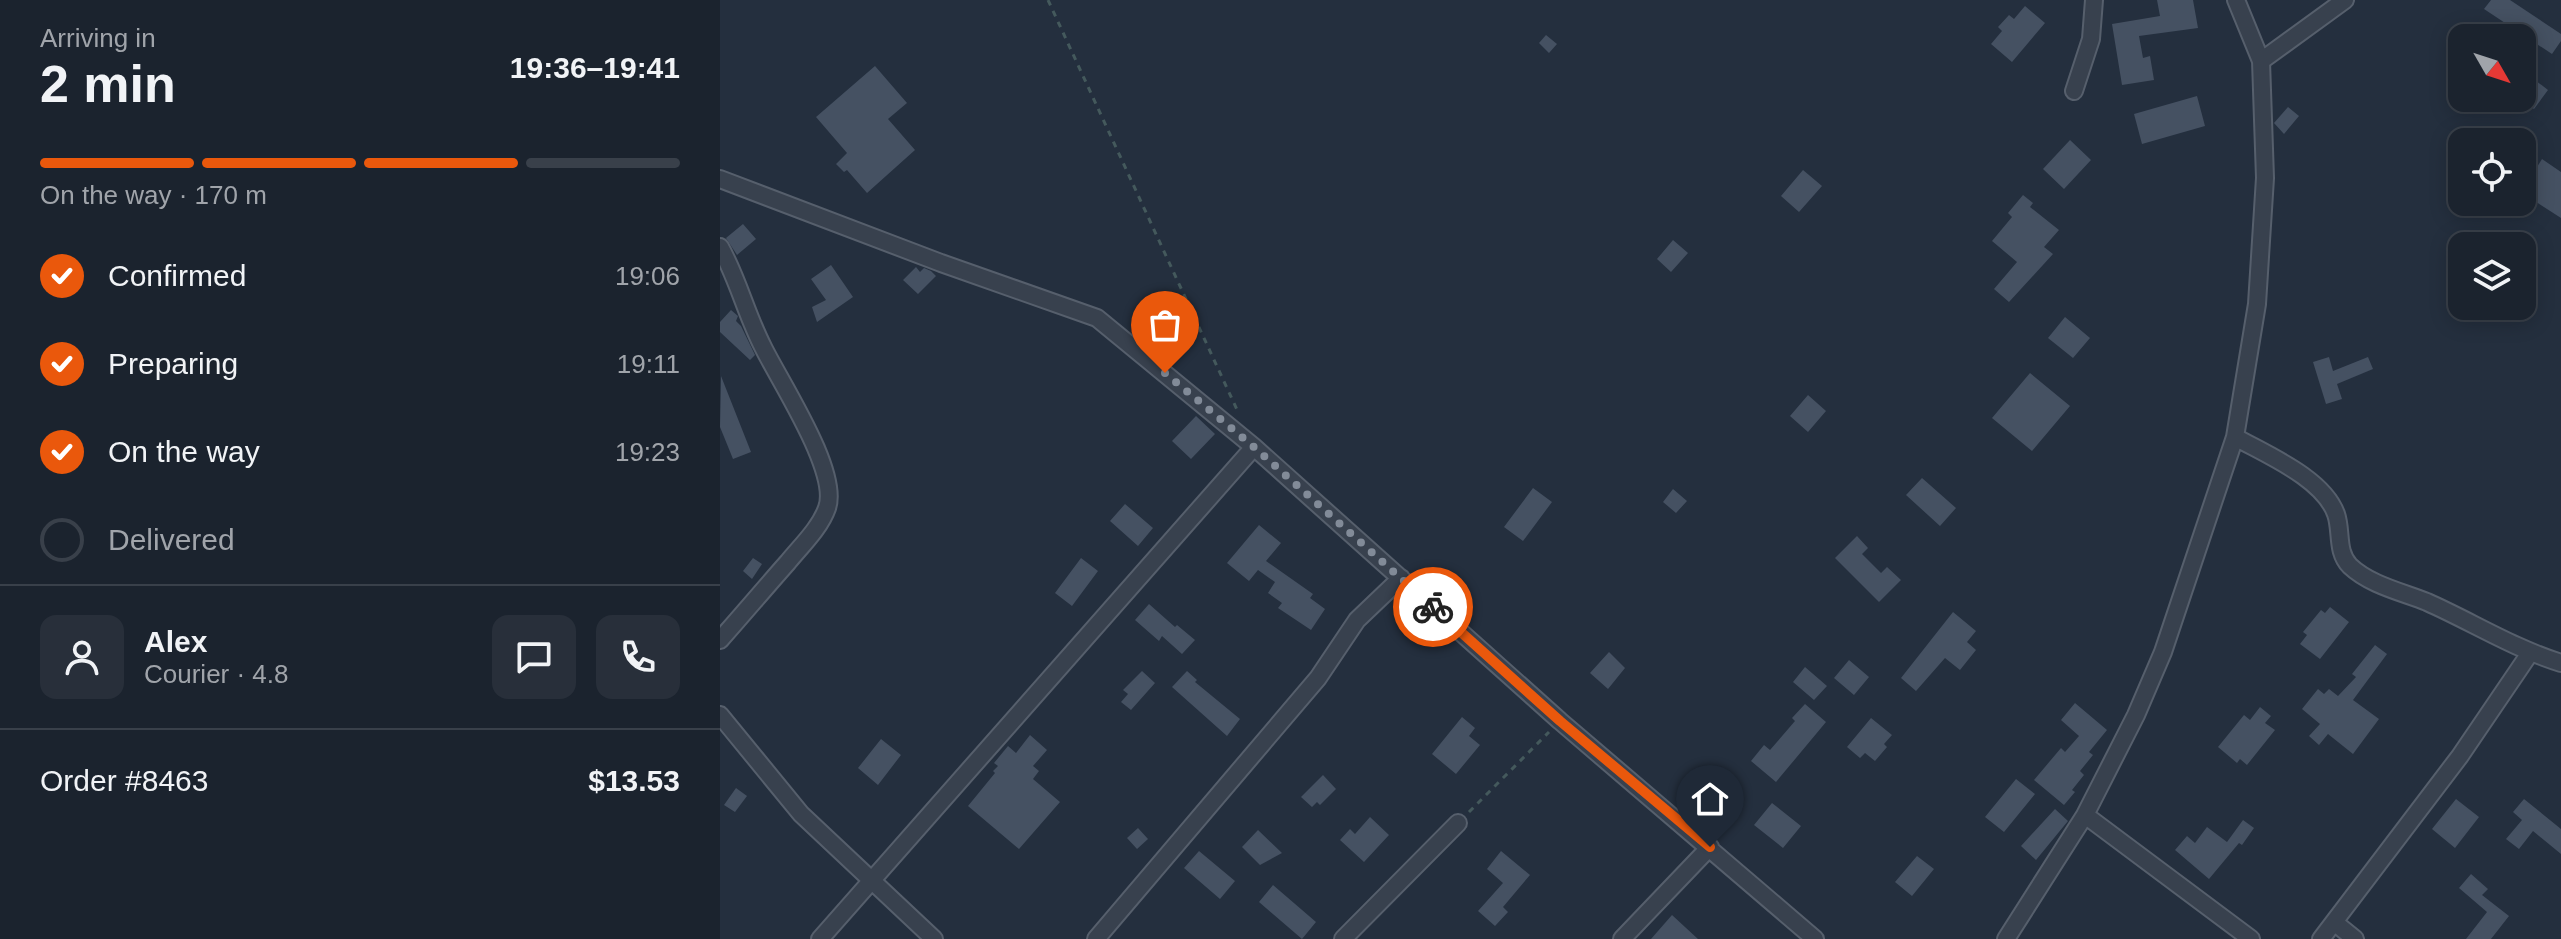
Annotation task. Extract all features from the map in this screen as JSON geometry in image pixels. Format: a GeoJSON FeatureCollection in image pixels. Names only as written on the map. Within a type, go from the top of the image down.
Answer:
{"type":"FeatureCollection","features":[{"type":"Feature","properties":{"kind":"street"},"geometry":{"type":"LineString","coordinates":[[2074,91],[2091,39],[2094,0]]}},
{"type":"Feature","properties":{"kind":"street"},"geometry":{"type":"LineString","coordinates":[[2006,939],[2085,815],[2136,715],[2163,652],[2235,437],[2257,304],[2265,178],[2261,61],[2236,0]]}},
{"type":"Feature","properties":{"kind":"street"},"geometry":{"type":"LineString","coordinates":[[2261,61],[2345,0]]}},
{"type":"Feature","properties":{"kind":"street"},"geometry":{"type":"LineString","coordinates":[[720,179],[1097,318],[1254,447],[1560,721],[1815,939]]}},
{"type":"Feature","properties":{"kind":"street"},"geometry":{"type":"LineString","coordinates":[[720,247],[736,277],[762,345],[813,443],[824,469],[830,499],[826,512],[810,536],[720,640]]}},
{"type":"Feature","properties":{"kind":"street"},"geometry":{"type":"LineString","coordinates":[[2235,437],[2300,474],[2328,498],[2337,516],[2341,548],[2347,563],[2362,576],[2429,603],[2530,653],[2561,663]]}},
{"type":"Feature","properties":{"kind":"street"},"geometry":{"type":"LineString","coordinates":[[820,939],[1254,447]]}},
{"type":"Feature","properties":{"kind":"street"},"geometry":{"type":"LineString","coordinates":[[1096,939],[1318,678],[1357,620],[1401,578]]}},
{"type":"Feature","properties":{"kind":"street"},"geometry":{"type":"LineString","coordinates":[[2321,939],[2460,756],[2530,653]]}},
{"type":"Feature","properties":{"kind":"street"},"geometry":{"type":"LineString","coordinates":[[720,715],[801,814],[934,939]]}},
{"type":"Feature","properties":{"kind":"street"},"geometry":{"type":"LineString","coordinates":[[2085,815],[2251,939]]}},
{"type":"Feature","properties":{"kind":"street"},"geometry":{"type":"LineString","coordinates":[[1343,939],[1458,823]]}},
{"type":"Feature","properties":{"kind":"street"},"geometry":{"type":"LineString","coordinates":[[1622,939],[1710,847]]}},
{"type":"Feature","properties":{"kind":"street"},"geometry":{"type":"LineString","coordinates":[[2334,922],[2355,939]]}},
{"type":"Feature","properties":{"kind":"path"},"geometry":{"type":"LineString","coordinates":[[1048,0],[1241,418]]}},
{"type":"Feature","properties":{"kind":"path"},"geometry":{"type":"LineString","coordinates":[[1458,823],[1560,721]]}},
{"type":"Feature","properties":{"kind":"building"},"geometry":{"type":"Polygon","coordinates":[[[2157,0],[2193,0],[2198,28],[2139,36],[2143,58],[2150,56],[2154,80],[2122,85],[2112,24],[2160,16],[2157,0]]]}},
{"type":"Feature","properties":{"kind":"building"},"geometry":{"type":"Polygon","coordinates":[[[2491,0],[2510,0],[2561,34],[2561,41],[2552,54],[2536,43],[2536,24],[2507,24],[2484,9],[2491,0]]]}},
{"type":"Feature","properties":{"kind":"building"},"geometry":{"type":"Polygon","coordinates":[[[2025,6],[2045,23],[2012,62],[1991,44],[2002,31],[1998,27],[2009,15],[2014,19],[2025,6]]]}},
{"type":"Feature","properties":{"kind":"building"},"geometry":{"type":"Polygon","coordinates":[[[1546,35],[1557,44],[1549,53],[1539,43],[1546,35]]]}},
{"type":"Feature","properties":{"kind":"building"},"geometry":{"type":"Polygon","coordinates":[[[875,66],[907,103],[888,119],[915,150],[867,193],[847,170],[844,172],[836,164],[847,153],[816,117],[875,66]]]}},
{"type":"Feature","properties":{"kind":"building"},"geometry":{"type":"Polygon","coordinates":[[[2536,81],[2548,90],[2536,106],[2536,81]]]}},
{"type":"Feature","properties":{"kind":"building"},"geometry":{"type":"Polygon","coordinates":[[[2197,96],[2205,126],[2142,144],[2134,114],[2197,96]]]}},
{"type":"Feature","properties":{"kind":"building"},"geometry":{"type":"Polygon","coordinates":[[[2288,107],[2299,116],[2284,134],[2274,123],[2288,107]]]}},
{"type":"Feature","properties":{"kind":"building"},"geometry":{"type":"Polygon","coordinates":[[[2070,140],[2091,160],[2064,189],[2043,169],[2070,140]]]}},
{"type":"Feature","properties":{"kind":"building"},"geometry":{"type":"Polygon","coordinates":[[[2542,159],[2561,172],[2561,218],[2536,202],[2536,169],[2542,159]]]}},
{"type":"Feature","properties":{"kind":"building"},"geometry":{"type":"Polygon","coordinates":[[[1803,170],[1822,186],[1799,212],[1781,196],[1803,170]]]}},
{"type":"Feature","properties":{"kind":"building"},"geometry":{"type":"Polygon","coordinates":[[[2023,195],[2033,203],[2030,207],[2059,230],[2044,247],[2053,254],[2009,302],[1994,289],[2017,262],[1992,241],[2012,217],[2008,213],[2023,195]]]}},
{"type":"Feature","properties":{"kind":"building"},"geometry":{"type":"Polygon","coordinates":[[[743,224],[756,239],[737,255],[726,238],[743,224]]]}},
{"type":"Feature","properties":{"kind":"building"},"geometry":{"type":"Polygon","coordinates":[[[1673,240],[1688,253],[1671,272],[1657,259],[1673,240]]]}},
{"type":"Feature","properties":{"kind":"building"},"geometry":{"type":"Polygon","coordinates":[[[831,265],[853,297],[817,322],[812,307],[826,300],[811,279],[831,265]]]}},
{"type":"Feature","properties":{"kind":"building"},"geometry":{"type":"Polygon","coordinates":[[[916,267],[920,272],[924,268],[936,276],[918,294],[903,280],[916,267]]]}},
{"type":"Feature","properties":{"kind":"building"},"geometry":{"type":"Polygon","coordinates":[[[731,310],[738,316],[736,321],[755,355],[750,360],[720,332],[720,322],[731,310]]]}},
{"type":"Feature","properties":{"kind":"building"},"geometry":{"type":"Polygon","coordinates":[[[2065,317],[2090,338],[2073,358],[2048,338],[2065,317]]]}},
{"type":"Feature","properties":{"kind":"building"},"geometry":{"type":"Polygon","coordinates":[[[2329,357],[2333,371],[2368,357],[2373,369],[2337,384],[2342,399],[2326,404],[2313,362],[2329,357]]]}},
{"type":"Feature","properties":{"kind":"building"},"geometry":{"type":"Polygon","coordinates":[[[2030,373],[2070,406],[2032,451],[1992,418],[2030,373]]]}},
{"type":"Feature","properties":{"kind":"building"},"geometry":{"type":"Polygon","coordinates":[[[721,376],[751,452],[733,459],[720,427],[721,376]]]}},
{"type":"Feature","properties":{"kind":"building"},"geometry":{"type":"Polygon","coordinates":[[[1808,395],[1826,411],[1808,432],[1790,416],[1808,395]]]}},
{"type":"Feature","properties":{"kind":"building"},"geometry":{"type":"Polygon","coordinates":[[[1196,416],[1215,434],[1191,459],[1172,441],[1196,416]]]}},
{"type":"Feature","properties":{"kind":"building"},"geometry":{"type":"Polygon","coordinates":[[[1922,478],[1956,508],[1940,526],[1906,495],[1922,478]]]}},
{"type":"Feature","properties":{"kind":"building"},"geometry":{"type":"Polygon","coordinates":[[[1533,488],[1552,502],[1523,541],[1504,527],[1533,488]]]}},
{"type":"Feature","properties":{"kind":"building"},"geometry":{"type":"Polygon","coordinates":[[[1673,489],[1687,501],[1676,513],[1663,502],[1673,489]]]}},
{"type":"Feature","properties":{"kind":"building"},"geometry":{"type":"Polygon","coordinates":[[[1125,504],[1153,528],[1138,546],[1110,521],[1125,504]]]}},
{"type":"Feature","properties":{"kind":"building"},"geometry":{"type":"Polygon","coordinates":[[[1259,525],[1281,543],[1266,561],[1313,594],[1310,598],[1325,609],[1311,630],[1278,608],[1282,603],[1268,593],[1275,582],[1258,570],[1249,581],[1227,563],[1259,525]]]}},
{"type":"Feature","properties":{"kind":"building"},"geometry":{"type":"Polygon","coordinates":[[[1857,536],[1868,548],[1862,554],[1881,573],[1887,567],[1901,580],[1879,602],[1835,558],[1857,536]]]}},
{"type":"Feature","properties":{"kind":"building"},"geometry":{"type":"Polygon","coordinates":[[[753,558],[762,564],[752,579],[743,571],[753,558]]]}},
{"type":"Feature","properties":{"kind":"building"},"geometry":{"type":"Polygon","coordinates":[[[1081,558],[1098,571],[1072,606],[1055,593],[1081,558]]]}},
{"type":"Feature","properties":{"kind":"building"},"geometry":{"type":"Polygon","coordinates":[[[1149,604],[1195,640],[1182,654],[1162,636],[1159,641],[1135,620],[1149,604]]]}},
{"type":"Feature","properties":{"kind":"building"},"geometry":{"type":"Polygon","coordinates":[[[2330,607],[2349,622],[2320,659],[2300,644],[2307,635],[2303,632],[2321,610],[2325,613],[2330,607]]]}},
{"type":"Feature","properties":{"kind":"building"},"geometry":{"type":"Polygon","coordinates":[[[1953,612],[1976,631],[1967,642],[1976,650],[1960,670],[1945,658],[1916,691],[1901,678],[1953,612]]]}},
{"type":"Feature","properties":{"kind":"building"},"geometry":{"type":"Polygon","coordinates":[[[2375,645],[2387,654],[2353,700],[2379,719],[2353,754],[2328,734],[2319,745],[2309,736],[2320,724],[2302,709],[2318,689],[2324,694],[2329,689],[2338,696],[2356,677],[2352,674],[2375,645]]]}},
{"type":"Feature","properties":{"kind":"building"},"geometry":{"type":"Polygon","coordinates":[[[1609,652],[1625,668],[1608,689],[1590,673],[1609,652]]]}},
{"type":"Feature","properties":{"kind":"building"},"geometry":{"type":"Polygon","coordinates":[[[1849,660],[1869,677],[1854,695],[1834,678],[1849,660]]]}},
{"type":"Feature","properties":{"kind":"building"},"geometry":{"type":"Polygon","coordinates":[[[1805,667],[1827,686],[1814,700],[1793,682],[1805,667]]]}},
{"type":"Feature","properties":{"kind":"building"},"geometry":{"type":"Polygon","coordinates":[[[1142,671],[1155,683],[1131,710],[1121,702],[1128,694],[1123,690],[1142,671]]]}},
{"type":"Feature","properties":{"kind":"building"},"geometry":{"type":"Polygon","coordinates":[[[1187,671],[1197,680],[1195,682],[1240,719],[1227,736],[1172,687],[1187,671]]]}},
{"type":"Feature","properties":{"kind":"building"},"geometry":{"type":"Polygon","coordinates":[[[2075,703],[2107,730],[2089,752],[2093,755],[2080,771],[2084,775],[2064,805],[2034,780],[2061,748],[2065,752],[2079,736],[2061,720],[2075,703]]]}},
{"type":"Feature","properties":{"kind":"building"},"geometry":{"type":"Polygon","coordinates":[[[1805,704],[1826,722],[1776,782],[1751,761],[1764,745],[1770,750],[1805,704]]]}},
{"type":"Feature","properties":{"kind":"building"},"geometry":{"type":"Polygon","coordinates":[[[2260,707],[2271,716],[2265,723],[2275,730],[2247,765],[2240,759],[2237,763],[2218,747],[2244,715],[2250,720],[2260,707]]]}},
{"type":"Feature","properties":{"kind":"building"},"geometry":{"type":"Polygon","coordinates":[[[1462,717],[1475,728],[1469,736],[1480,745],[1456,774],[1432,754],[1462,717]]]}},
{"type":"Feature","properties":{"kind":"building"},"geometry":{"type":"Polygon","coordinates":[[[1871,718],[1892,735],[1875,761],[1865,753],[1860,758],[1847,747],[1871,718]]]}},
{"type":"Feature","properties":{"kind":"building"},"geometry":{"type":"Polygon","coordinates":[[[1030,735],[1047,750],[1033,766],[1039,771],[1033,779],[1060,802],[1019,849],[968,806],[995,773],[993,771],[998,766],[994,763],[1008,746],[1016,753],[1030,735]]]}},
{"type":"Feature","properties":{"kind":"building"},"geometry":{"type":"Polygon","coordinates":[[[881,739],[901,755],[878,785],[858,768],[881,739]]]}},
{"type":"Feature","properties":{"kind":"building"},"geometry":{"type":"Polygon","coordinates":[[[1323,775],[1336,789],[1320,805],[1317,802],[1312,807],[1301,797],[1323,775]]]}},
{"type":"Feature","properties":{"kind":"building"},"geometry":{"type":"Polygon","coordinates":[[[2016,779],[2035,794],[2004,832],[1985,817],[2016,779]]]}},
{"type":"Feature","properties":{"kind":"building"},"geometry":{"type":"Polygon","coordinates":[[[736,788],[747,796],[735,812],[724,805],[736,788]]]}},
{"type":"Feature","properties":{"kind":"building"},"geometry":{"type":"Polygon","coordinates":[[[2456,799],[2479,817],[2455,848],[2432,829],[2456,799]]]}},
{"type":"Feature","properties":{"kind":"building"},"geometry":{"type":"Polygon","coordinates":[[[2524,799],[2561,829],[2561,854],[2533,831],[2519,849],[2506,839],[2522,820],[2513,812],[2524,799]]]}},
{"type":"Feature","properties":{"kind":"building"},"geometry":{"type":"Polygon","coordinates":[[[1772,803],[1801,826],[1783,848],[1754,825],[1772,803]]]}},
{"type":"Feature","properties":{"kind":"building"},"geometry":{"type":"Polygon","coordinates":[[[2055,809],[2068,821],[2036,860],[2021,846],[2055,809]]]}},
{"type":"Feature","properties":{"kind":"building"},"geometry":{"type":"Polygon","coordinates":[[[1370,817],[1389,835],[1364,862],[1340,840],[1350,829],[1355,834],[1370,817]]]}},
{"type":"Feature","properties":{"kind":"building"},"geometry":{"type":"Polygon","coordinates":[[[2243,820],[2254,828],[2209,879],[2175,850],[2187,836],[2195,843],[2207,827],[2227,842],[2243,820]]]}},
{"type":"Feature","properties":{"kind":"building"},"geometry":{"type":"Polygon","coordinates":[[[1138,828],[1148,839],[1137,849],[1127,838],[1138,828]]]}},
{"type":"Feature","properties":{"kind":"building"},"geometry":{"type":"Polygon","coordinates":[[[1258,830],[1282,853],[1260,865],[1242,847],[1258,830]]]}},
{"type":"Feature","properties":{"kind":"building"},"geometry":{"type":"Polygon","coordinates":[[[1199,851],[1235,881],[1220,899],[1184,868],[1199,851]]]}},
{"type":"Feature","properties":{"kind":"building"},"geometry":{"type":"Polygon","coordinates":[[[1501,851],[1530,875],[1503,907],[1508,912],[1495,926],[1478,911],[1503,883],[1487,869],[1501,851]]]}},
{"type":"Feature","properties":{"kind":"building"},"geometry":{"type":"Polygon","coordinates":[[[1917,856],[1934,869],[1912,896],[1895,882],[1917,856]]]}},
{"type":"Feature","properties":{"kind":"building"},"geometry":{"type":"Polygon","coordinates":[[[2471,874],[2488,889],[2482,895],[2509,916],[2491,939],[2466,939],[2487,912],[2459,888],[2471,874]]]}},
{"type":"Feature","properties":{"kind":"building"},"geometry":{"type":"Polygon","coordinates":[[[1273,885],[1316,922],[1302,939],[1259,902],[1273,885]]]}},
{"type":"Feature","properties":{"kind":"building"},"geometry":{"type":"Polygon","coordinates":[[[1672,915],[1698,939],[1651,939],[1672,915]]]}},
{"type":"Feature","properties":{"kind":"way so far"},"geometry":{"type":"LineString","coordinates":[[1165,373],[1254,447],[1433,607]]}},
{"type":"Feature","properties":{"kind":"route"},"geometry":{"type":"LineString","coordinates":[[1433,607],[1560,721],[1710,847]]}}]}
